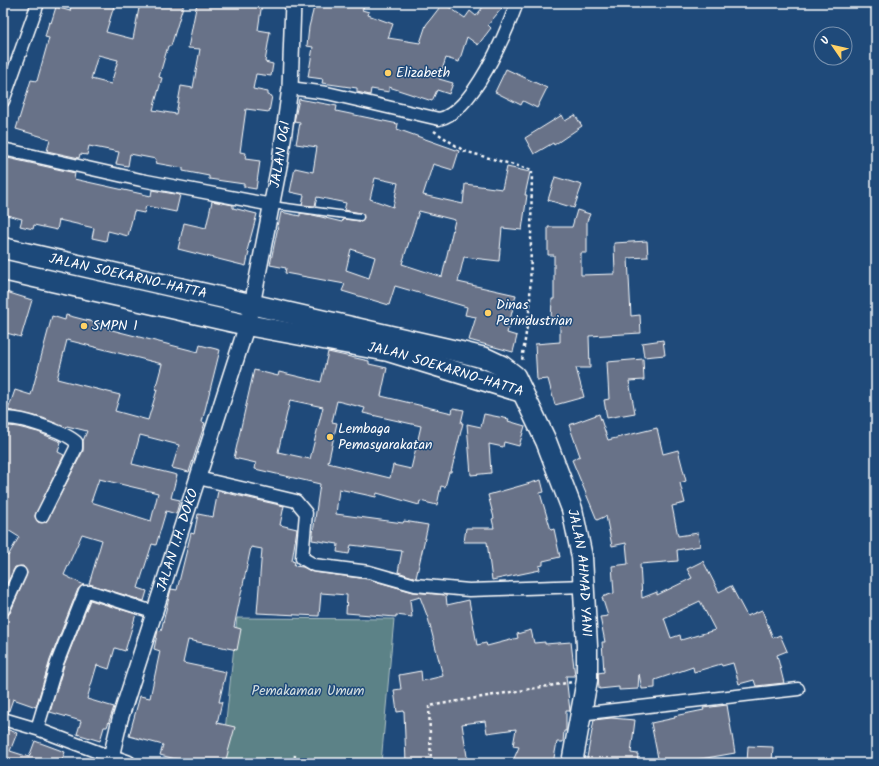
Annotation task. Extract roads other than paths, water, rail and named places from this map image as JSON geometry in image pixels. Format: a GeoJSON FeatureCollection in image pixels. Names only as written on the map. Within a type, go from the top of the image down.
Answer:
{"type":"FeatureCollection","features":[{"type":"Feature","properties":{"kind":"highway","name":"JALAN SOEKARNO-HATTA"},"geometry":{"type":"LineString","coordinates":[[3,248],[467,353],[496,364],[518,384]]}},
{"type":"Feature","properties":{"kind":"highway","name":"JALAN SOEKARNO-HATTA"},"geometry":{"type":"LineString","coordinates":[[3,270],[247,325],[388,351],[518,384]]}},
{"type":"Feature","properties":{"kind":"highway","name":"JALAN AHMAD YANI"},"geometry":{"type":"LineString","coordinates":[[518,384],[546,441],[572,509],[581,549],[585,586],[587,680],[579,714],[572,763]]}},
{"type":"Feature","properties":{"kind":"street"},"geometry":{"type":"LineString","coordinates":[[3,101],[38,3]]}},
{"type":"Feature","properties":{"kind":"street","name":"JALAN OGI"},"geometry":{"type":"LineString","coordinates":[[252,305],[272,205],[290,88],[293,3]]}},
{"type":"Feature","properties":{"kind":"street"},"geometry":{"type":"LineString","coordinates":[[290,88],[327,93],[418,115],[439,119],[446,118],[459,106],[481,77],[500,47],[517,3]]}},
{"type":"Feature","properties":{"kind":"street"},"geometry":{"type":"LineString","coordinates":[[3,149],[110,174],[272,205]]}},
{"type":"Feature","properties":{"kind":"street"},"geometry":{"type":"LineString","coordinates":[[247,325],[252,305]]}},
{"type":"Feature","properties":{"kind":"street","name":"JALAN I.H. DOKO"},"geometry":{"type":"LineString","coordinates":[[110,760],[120,719],[156,613],[247,325]]}},
{"type":"Feature","properties":{"kind":"street"},"geometry":{"type":"LineString","coordinates":[[3,420],[15,418],[67,436],[76,442],[76,448],[42,516]]}},
{"type":"Feature","properties":{"kind":"street"},"geometry":{"type":"LineString","coordinates":[[198,478],[296,501],[306,513],[302,558],[314,565],[369,572],[415,585],[468,590],[585,586]]}},
{"type":"Feature","properties":{"kind":"street"},"geometry":{"type":"LineString","coordinates":[[3,610],[20,573]]}},
{"type":"Feature","properties":{"kind":"street"},"geometry":{"type":"LineString","coordinates":[[36,729],[57,663],[85,592],[91,592],[156,613]]}},
{"type":"Feature","properties":{"kind":"street"},"geometry":{"type":"LineString","coordinates":[[579,714],[798,690]]}},
{"type":"Feature","properties":{"kind":"street"},"geometry":{"type":"LineString","coordinates":[[3,719],[36,729],[110,760],[128,763]]}},
{"type":"Feature","properties":{"kind":"lane"},"geometry":{"type":"LineString","coordinates":[[272,205],[360,217]]}},
{"type":"Feature","properties":{"kind":"place","name":"Elizabeth"},"geometry":{"type":"Point","coordinates":[388,73]}},
{"type":"Feature","properties":{"kind":"place","name":"Dinas Perindustrian"},"geometry":{"type":"Point","coordinates":[488,313]}},
{"type":"Feature","properties":{"kind":"place","name":"SMPN 1"},"geometry":{"type":"Point","coordinates":[84,326]}},
{"type":"Feature","properties":{"kind":"place","name":"Lembaga Pemasyarakatan"},"geometry":{"type":"Point","coordinates":[330,437]}},
{"type":"Feature","properties":{"kind":"park label","name":"Pemakaman Umum"},"geometry":{"type":"Point","coordinates":[308,691]}}]}
